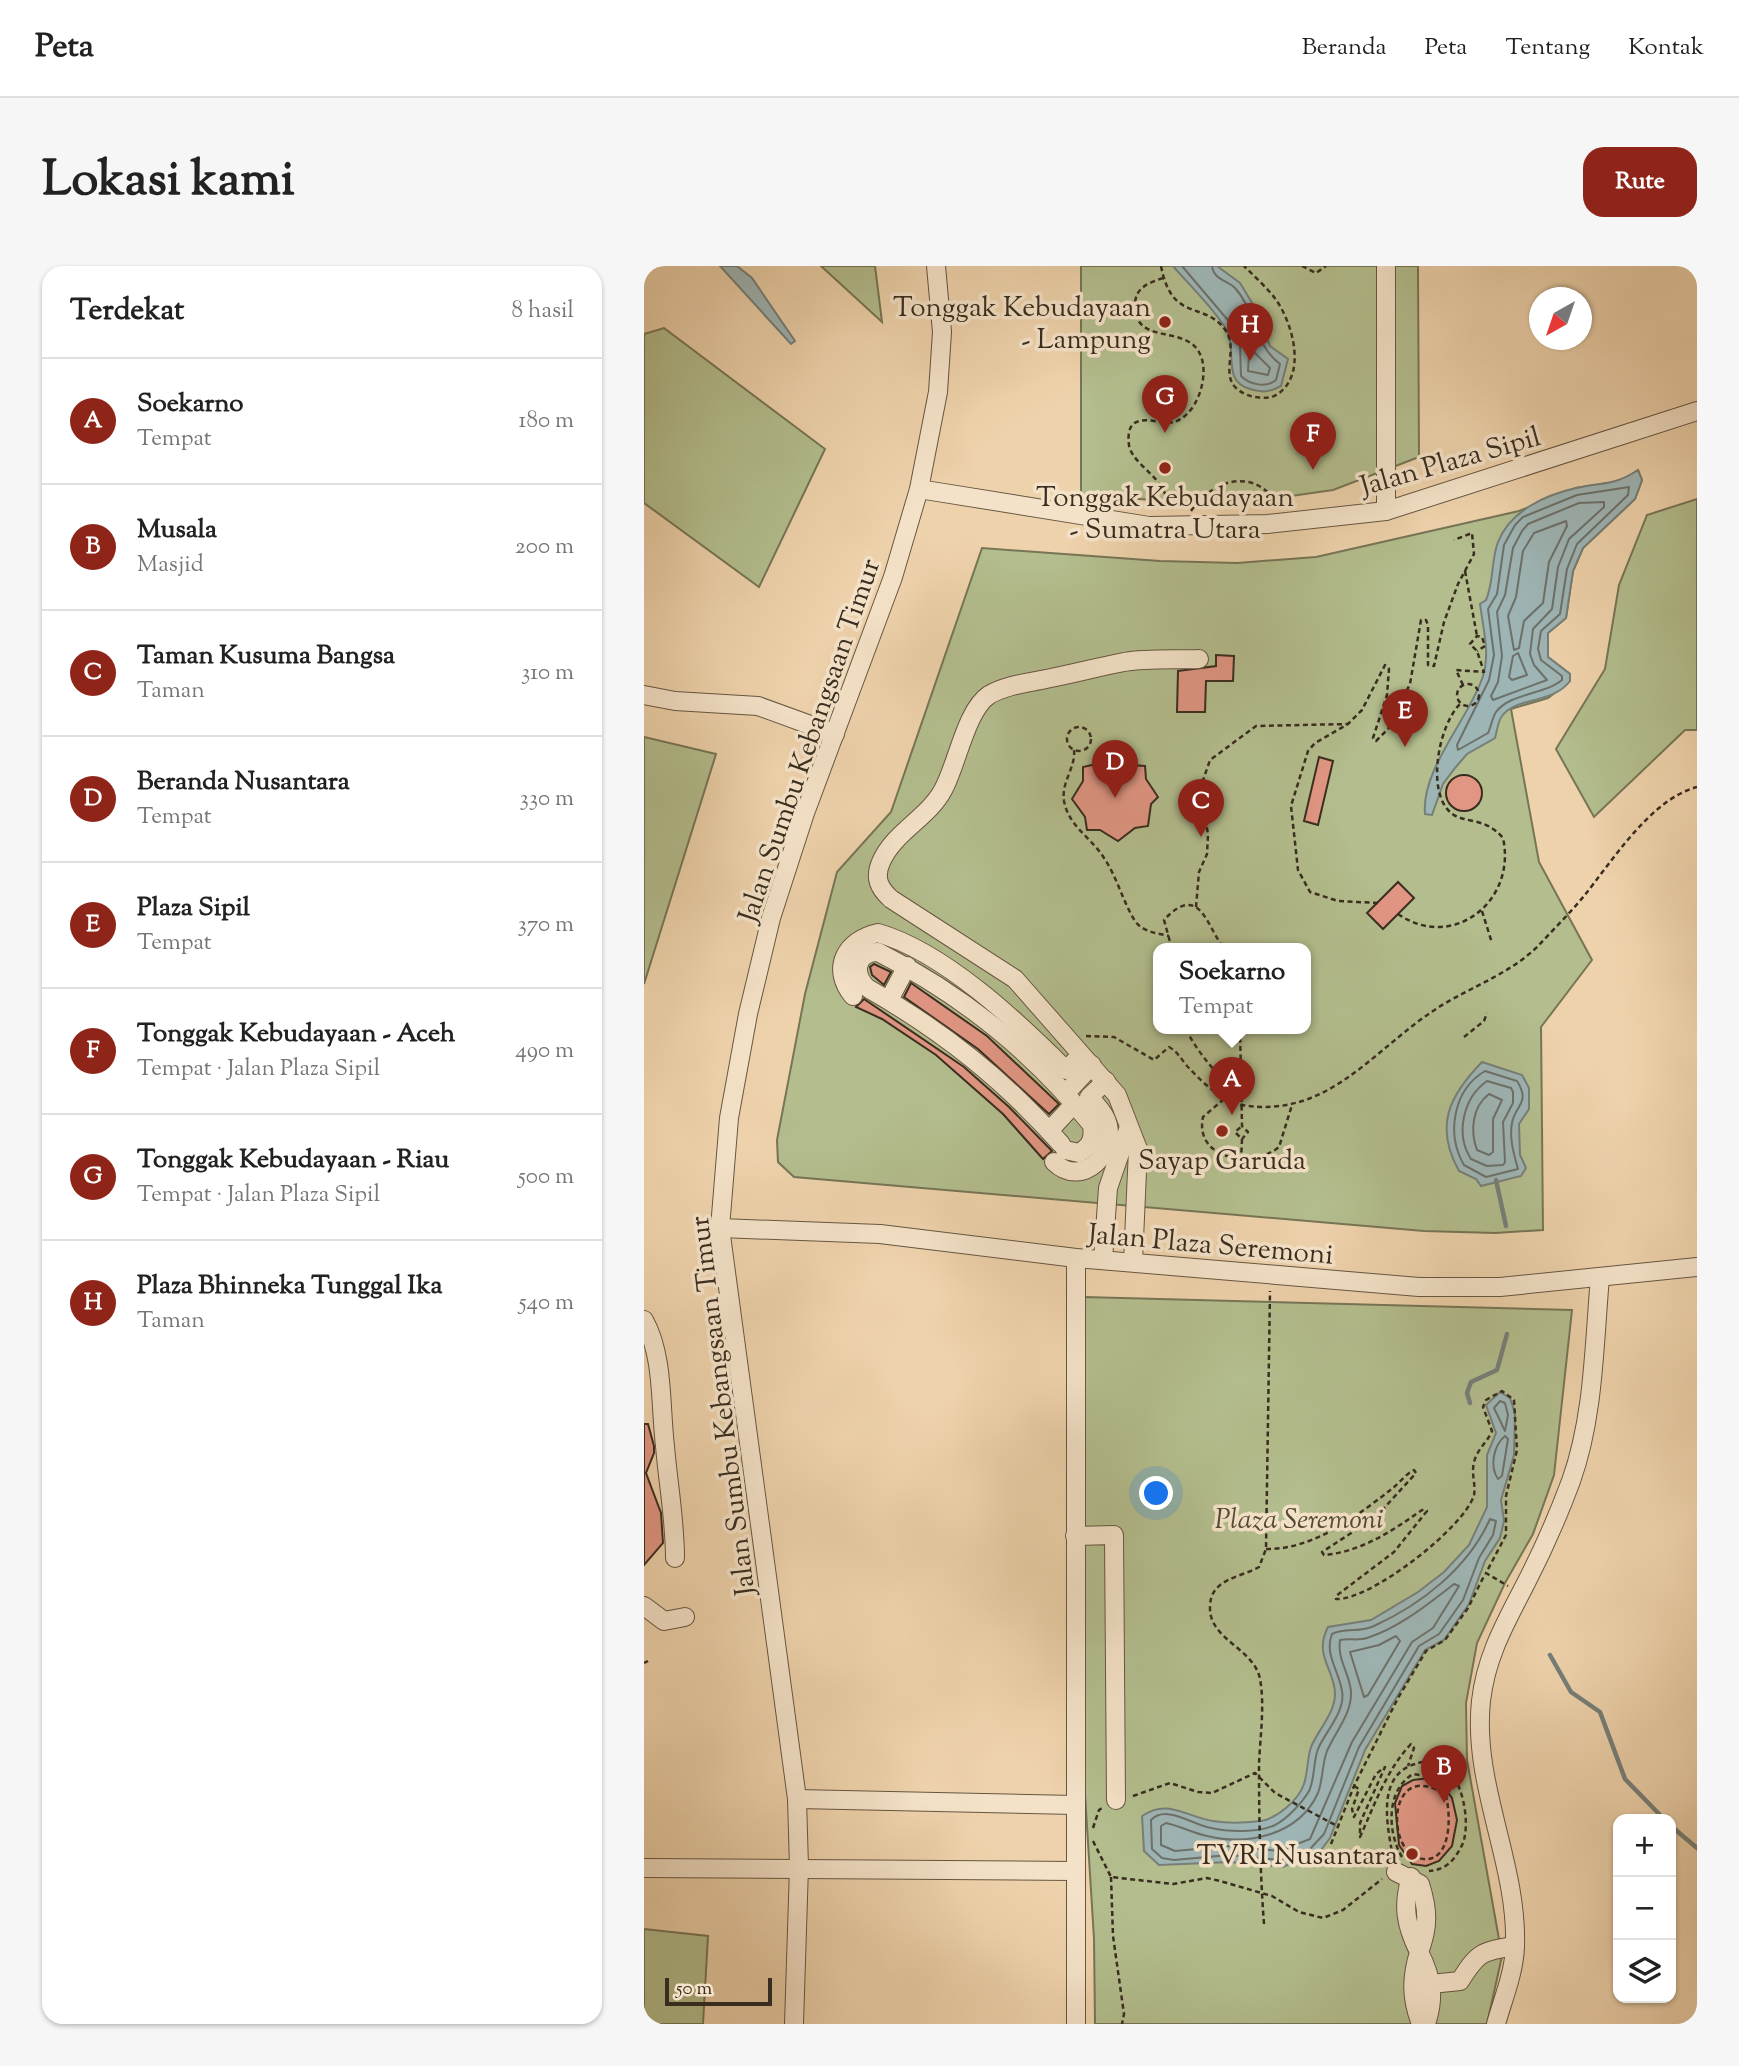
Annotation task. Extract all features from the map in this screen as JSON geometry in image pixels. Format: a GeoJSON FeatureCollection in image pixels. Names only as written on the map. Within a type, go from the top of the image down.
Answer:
{"type":"FeatureCollection","features":[{"type":"Feature","properties":{"kind":"street","name":"Jalan Sumbu Kebangsaan Timur"},"geometry":{"type":"LineString","coordinates":[[794,2024],[799,1867],[797,1799],[720,1228],[729,1118],[747,1014],[771,918],[893,577],[919,489],[938,392],[942,332],[936,266]]}},
{"type":"Feature","properties":{"kind":"street"},"geometry":{"type":"LineString","coordinates":[[1386,266],[1386,512]]}},
{"type":"Feature","properties":{"kind":"street","name":"Jalan Plaza Sipil"},"geometry":{"type":"LineString","coordinates":[[919,489],[1149,526],[1287,522],[1386,512],[1697,411]]}},
{"type":"Feature","properties":{"kind":"street"},"geometry":{"type":"LineString","coordinates":[[1133,1262],[1138,1149],[1117,1095],[1015,979],[885,894],[880,889],[877,878],[880,863],[890,846],[930,809],[942,793],[979,704],[990,695],[1012,687],[1126,662],[1199,659]]}},
{"type":"Feature","properties":{"kind":"street"},"geometry":{"type":"LineString","coordinates":[[644,695],[675,701],[758,706],[835,734]]}},
{"type":"Feature","properties":{"kind":"street"},"geometry":{"type":"LineString","coordinates":[[1082,1055],[1066,1070],[1030,1034],[966,982],[933,960],[878,933],[858,940],[848,947],[841,970],[843,979],[889,1000],[928,1023],[975,1060],[1022,1102],[1057,1147],[1065,1170],[1085,1170],[1105,1154],[1109,1142],[1106,1119],[1089,1097],[1106,1081]]}},
{"type":"Feature","properties":{"kind":"street"},"geometry":{"type":"LineString","coordinates":[[863,990],[857,968],[860,959],[869,952],[878,952],[907,966],[997,1029],[1070,1099],[1092,1125],[1094,1136],[1088,1147],[1079,1153],[1057,1147]]}},
{"type":"Feature","properties":{"kind":"street"},"geometry":{"type":"LineString","coordinates":[[889,1000],[907,966]]}},
{"type":"Feature","properties":{"kind":"street"},"geometry":{"type":"LineString","coordinates":[[1057,1147],[1082,1055]]}},
{"type":"Feature","properties":{"kind":"street"},"geometry":{"type":"LineString","coordinates":[[1103,1260],[1108,1188],[1129,1127]]}},
{"type":"Feature","properties":{"kind":"street"},"geometry":{"type":"LineString","coordinates":[[1113,1175],[1137,1178]]}},
{"type":"Feature","properties":{"kind":"street","name":"Jalan Plaza Seremoni"},"geometry":{"type":"LineString","coordinates":[[720,1228],[880,1234],[1076,1258],[1433,1287],[1500,1287],[1697,1267]]}},
{"type":"Feature","properties":{"kind":"street"},"geometry":{"type":"LineString","coordinates":[[1076,1258],[1076,2024]]}},
{"type":"Feature","properties":{"kind":"street"},"geometry":{"type":"LineString","coordinates":[[1496,2024],[1515,1946],[1505,1858],[1490,1805],[1480,1749],[1481,1702],[1488,1662],[1502,1624],[1549,1535],[1572,1479],[1587,1422],[1600,1277]]}},
{"type":"Feature","properties":{"kind":"street"},"geometry":{"type":"LineString","coordinates":[[644,1320],[657,1352],[667,1472],[675,1523],[676,1558]]}},
{"type":"Feature","properties":{"kind":"street"},"geometry":{"type":"LineString","coordinates":[[1075,1536],[1114,1535],[1116,1800]]}},
{"type":"Feature","properties":{"kind":"street"},"geometry":{"type":"LineString","coordinates":[[644,1606],[664,1621],[685,1617]]}},
{"type":"Feature","properties":{"kind":"street"},"geometry":{"type":"LineString","coordinates":[[797,1799],[1075,1805]]}},
{"type":"Feature","properties":{"kind":"street"},"geometry":{"type":"LineString","coordinates":[[644,1868],[1074,1871]]}},
{"type":"Feature","properties":{"kind":"street"},"geometry":{"type":"LineString","coordinates":[[1409,1869],[1420,1884],[1426,1901],[1428,1928],[1412,1976],[1413,2005],[1424,2024]]}},
{"type":"Feature","properties":{"kind":"street"},"geometry":{"type":"LineString","coordinates":[[1431,1984],[1460,1981],[1474,1959],[1485,1950],[1515,1946]]}},
{"type":"Feature","properties":{"kind":"street"},"geometry":{"type":"LineString","coordinates":[[1419,1952],[1431,1975],[1432,2006],[1424,2024]]}},
{"type":"Feature","properties":{"kind":"path"},"geometry":{"type":"LineString","coordinates":[[1161,266],[1163,278],[1179,304],[1217,322],[1227,333],[1232,347],[1230,380],[1236,388],[1246,395],[1272,397],[1282,393],[1289,385],[1293,371],[1290,330],[1275,299],[1244,266]]}},
{"type":"Feature","properties":{"kind":"path"},"geometry":{"type":"LineString","coordinates":[[1302,266],[1316,273],[1326,266]]}},
{"type":"Feature","properties":{"kind":"path"},"geometry":{"type":"LineString","coordinates":[[1163,278],[1142,286],[1136,296],[1137,318],[1154,333],[1181,336],[1199,351],[1203,363],[1200,391],[1189,410],[1173,423],[1143,419],[1136,423],[1130,434],[1129,446],[1134,456],[1160,484],[1182,525],[1202,494],[1219,484],[1237,481],[1258,486],[1274,498],[1287,522]]}},
{"type":"Feature","properties":{"kind":"path"},"geometry":{"type":"LineString","coordinates":[[1378,903],[1323,898],[1310,892],[1297,870],[1291,806],[1308,751],[1315,743],[1348,724],[1375,690],[1382,669],[1387,667],[1387,695],[1373,738],[1378,741],[1402,703],[1410,684],[1419,624],[1426,620],[1428,665],[1432,667],[1440,650],[1444,622],[1474,554],[1472,533],[1454,540]]}},
{"type":"Feature","properties":{"kind":"path"},"geometry":{"type":"LineString","coordinates":[[1463,685],[1455,670],[1484,672],[1477,651],[1471,644],[1477,636],[1465,571]]}},
{"type":"Feature","properties":{"kind":"path"},"geometry":{"type":"LineString","coordinates":[[1477,636],[1482,637],[1485,646],[1477,651]]}},
{"type":"Feature","properties":{"kind":"path"},"geometry":{"type":"LineString","coordinates":[[1398,914],[1409,922],[1432,928],[1449,927],[1482,911],[1499,885],[1505,864],[1505,846],[1497,831],[1471,818],[1451,814],[1439,796],[1439,744],[1460,704],[1458,690],[1463,685]]}},
{"type":"Feature","properties":{"kind":"path"},"geometry":{"type":"LineString","coordinates":[[1460,704],[1473,706],[1479,701],[1477,687],[1463,685]]}},
{"type":"Feature","properties":{"kind":"path"},"geometry":{"type":"LineString","coordinates":[[1196,907],[1199,872],[1207,854],[1208,835],[1201,786],[1210,760],[1256,726],[1348,724]]}},
{"type":"Feature","properties":{"kind":"path"},"geometry":{"type":"LineString","coordinates":[[1074,750],[1083,750],[1089,746],[1091,738],[1088,730],[1080,727],[1073,729],[1068,735],[1075,756],[1065,782],[1064,800],[1069,817],[1103,855],[1136,921],[1146,931],[1169,936]]}},
{"type":"Feature","properties":{"kind":"path"},"geometry":{"type":"LineString","coordinates":[[1082,1055],[1085,1036],[1114,1037],[1154,1060],[1169,1047],[1224,1099],[1243,1105],[1292,1105],[1324,1093],[1361,1070],[1432,1011],[1492,979],[1535,949],[1583,898],[1639,829],[1664,804],[1697,787]]}},
{"type":"Feature","properties":{"kind":"path"},"geometry":{"type":"LineString","coordinates":[[1171,943],[1164,920],[1175,908],[1196,907],[1211,922],[1213,934],[1220,943]]}},
{"type":"Feature","properties":{"kind":"path"},"geometry":{"type":"LineString","coordinates":[[1482,911],[1492,943]]}},
{"type":"Feature","properties":{"kind":"path"},"geometry":{"type":"LineString","coordinates":[[1464,1037],[1484,1021],[1487,1013]]}},
{"type":"Feature","properties":{"kind":"path"},"geometry":{"type":"LineString","coordinates":[[1188,1034],[1196,1050],[1218,1071],[1243,1105]]}},
{"type":"Feature","properties":{"kind":"path"},"geometry":{"type":"LineString","coordinates":[[1240,1034],[1242,1126],[1235,1132],[1241,1139],[1241,1161]]}},
{"type":"Feature","properties":{"kind":"path"},"geometry":{"type":"LineString","coordinates":[[1224,1099],[1203,1117],[1205,1137],[1212,1147],[1223,1155],[1241,1161],[1257,1160],[1279,1147],[1292,1105]]}},
{"type":"Feature","properties":{"kind":"path"},"geometry":{"type":"LineString","coordinates":[[1241,1139],[1248,1132],[1242,1126]]}},
{"type":"Feature","properties":{"kind":"path"},"geometry":{"type":"LineString","coordinates":[[1264,1924],[1259,1781],[1260,1679],[1246,1653],[1217,1628],[1210,1610],[1212,1595],[1217,1585],[1259,1567],[1266,1549],[1267,1323],[1271,1274]]}},
{"type":"Feature","properties":{"kind":"path"},"geometry":{"type":"LineString","coordinates":[[1266,1549],[1278,1549],[1314,1539],[1365,1508],[1414,1470],[1416,1473],[1404,1489],[1376,1517],[1322,1552],[1324,1555],[1332,1555],[1363,1545],[1388,1533],[1422,1510],[1427,1511],[1394,1552],[1336,1599],[1344,1600],[1398,1574],[1419,1558],[1474,1497],[1473,1465],[1492,1431],[1483,1407],[1486,1399],[1502,1391],[1514,1400],[1517,1450],[1506,1496],[1506,1535],[1468,1608],[1445,1640],[1426,1651],[1354,1786],[1331,1844]]}},
{"type":"Feature","properties":{"kind":"path"},"geometry":{"type":"LineString","coordinates":[[1486,1573],[1520,1593]]}},
{"type":"Feature","properties":{"kind":"path"},"geometry":{"type":"LineString","coordinates":[[1354,1786],[1359,1789],[1352,1809],[1354,1817],[1376,1774],[1385,1768],[1360,1824],[1360,1837],[1380,1792],[1402,1753],[1411,1744],[1414,1748],[1408,1766],[1393,1781],[1387,1800],[1386,1821],[1409,1869]]}},
{"type":"Feature","properties":{"kind":"path"},"geometry":{"type":"LineString","coordinates":[[1111,1877],[1173,1885],[1207,1878],[1272,1896],[1299,1912],[1323,1918],[1343,1910],[1383,1878],[1409,1869],[1438,1871],[1457,1856],[1464,1842],[1466,1810],[1460,1790],[1447,1768],[1436,1762],[1408,1766]]}},
{"type":"Feature","properties":{"kind":"path"},"geometry":{"type":"LineString","coordinates":[[1122,2024],[1121,1978],[1113,1936],[1111,1877],[1100,1859],[1091,1835],[1100,1810],[1116,1800],[1170,1783],[1198,1792],[1212,1793],[1255,1773],[1259,1781],[1275,1793],[1338,1826]]}},
{"type":"Feature","properties":{"kind":"path"},"geometry":{"type":"LineString","coordinates":[[1409,1869],[1396,1847],[1392,1808],[1402,1781],[1413,1774],[1438,1778],[1446,1794],[1451,1811],[1446,1840],[1439,1852],[1430,1857],[1417,1857],[1403,1846],[1398,1824],[1398,1803],[1410,1787],[1421,1784],[1432,1786],[1446,1794]]}},
{"type":"Feature","properties":{"kind":"green space"},"geometry":{"type":"Polygon","coordinates":[[[821,266],[875,266],[882,322],[821,266]]]}},
{"type":"Feature","properties":{"kind":"green space"},"geometry":{"type":"Polygon","coordinates":[[[1081,266],[1418,266],[1419,457],[1333,490],[1222,506],[1081,494],[1081,266]]]}},
{"type":"Feature","properties":{"kind":"green space"},"geometry":{"type":"Polygon","coordinates":[[[664,328],[825,449],[759,587],[644,503],[644,334],[664,328]]]}},
{"type":"Feature","properties":{"kind":"green space"},"geometry":{"type":"Polygon","coordinates":[[[1638,470],[1642,480],[1635,499],[1583,548],[1573,571],[1566,618],[1548,633],[1548,657],[1570,674],[1570,681],[1548,698],[1511,709],[1539,862],[1592,960],[1541,1027],[1543,1230],[1495,1233],[1424,1231],[794,1177],[778,1162],[777,1140],[805,994],[837,872],[891,812],[982,548],[1160,561],[1237,563],[1316,557],[1519,511],[1576,488],[1622,481],[1638,470]]]}},
{"type":"Feature","properties":{"kind":"green space"},"geometry":{"type":"Polygon","coordinates":[[[1697,499],[1697,730],[1685,730],[1594,817],[1556,749],[1605,669],[1619,585],[1647,515],[1697,499]]]}},
{"type":"Feature","properties":{"kind":"green space"},"geometry":{"type":"Polygon","coordinates":[[[644,737],[716,754],[644,984],[644,737]]]}},
{"type":"Feature","properties":{"kind":"green space","name":"Plaza Seremoni"},"geometry":{"type":"Polygon","coordinates":[[[1084,1297],[1572,1310],[1554,1475],[1533,1534],[1505,1583],[1477,1643],[1466,1703],[1467,1760],[1502,1956],[1487,2024],[1095,2024],[1094,1939],[1085,1794],[1084,1297]]]}},
{"type":"Feature","properties":{"kind":"green space"},"geometry":{"type":"Polygon","coordinates":[[[644,1929],[708,1936],[703,2024],[644,2024],[644,1929]]]}},
{"type":"Feature","properties":{"kind":"water"},"geometry":{"type":"Polygon","coordinates":[[[720,266],[737,266],[752,278],[795,341],[791,344],[720,266]]]}},
{"type":"Feature","properties":{"kind":"water"},"geometry":{"type":"Polygon","coordinates":[[[1173,266],[1217,266],[1240,283],[1257,311],[1270,346],[1288,359],[1281,386],[1270,391],[1259,391],[1241,385],[1233,372],[1231,346],[1226,329],[1173,266]]]}},
{"type":"Feature","properties":{"kind":"water"},"geometry":{"type":"Polygon","coordinates":[[[1638,470],[1642,480],[1635,499],[1583,548],[1573,571],[1566,618],[1548,633],[1548,657],[1570,674],[1570,681],[1554,693],[1508,710],[1501,718],[1495,738],[1467,754],[1443,784],[1432,815],[1425,814],[1430,780],[1437,763],[1475,695],[1485,670],[1486,642],[1480,604],[1486,600],[1489,593],[1496,549],[1504,531],[1520,513],[1541,500],[1576,488],[1615,481],[1638,470]]]}},
{"type":"Feature","properties":{"kind":"water"},"geometry":{"type":"Polygon","coordinates":[[[1482,1062],[1522,1075],[1529,1088],[1529,1109],[1519,1124],[1520,1155],[1526,1168],[1521,1176],[1481,1186],[1476,1179],[1459,1171],[1447,1140],[1447,1126],[1449,1112],[1461,1087],[1482,1062]]]}},
{"type":"Feature","properties":{"kind":"water"},"geometry":{"type":"Polygon","coordinates":[[[1500,1392],[1510,1398],[1515,1413],[1514,1455],[1501,1500],[1504,1521],[1500,1538],[1485,1561],[1469,1604],[1444,1640],[1425,1650],[1365,1750],[1330,1838],[1321,1850],[1283,1867],[1230,1862],[1159,1865],[1144,1851],[1142,1816],[1151,1811],[1169,1809],[1219,1822],[1255,1822],[1274,1816],[1297,1797],[1305,1779],[1311,1747],[1334,1701],[1334,1685],[1323,1646],[1328,1627],[1371,1620],[1418,1592],[1444,1572],[1469,1545],[1487,1507],[1487,1455],[1496,1433],[1486,1405],[1500,1392]]]}},
{"type":"Feature","properties":{"kind":"building"},"geometry":{"type":"Polygon","coordinates":[[[1216,655],[1234,656],[1233,681],[1206,681],[1205,712],[1177,712],[1178,671],[1216,666],[1216,655]]]}},
{"type":"Feature","properties":{"kind":"building"},"geometry":{"type":"Polygon","coordinates":[[[1112,754],[1131,765],[1145,766],[1146,779],[1158,797],[1151,804],[1148,826],[1135,828],[1118,841],[1100,830],[1087,830],[1085,817],[1072,799],[1083,781],[1083,767],[1105,762],[1112,754]]]}},
{"type":"Feature","properties":{"kind":"building"},"geometry":{"type":"Polygon","coordinates":[[[1319,757],[1333,761],[1318,825],[1304,821],[1319,757]]]}},
{"type":"Feature","properties":{"kind":"building"},"geometry":{"type":"Polygon","coordinates":[[[1464,775],[1477,780],[1482,793],[1477,806],[1464,811],[1451,806],[1446,793],[1451,780],[1464,775]]]}},
{"type":"Feature","properties":{"kind":"building"},"geometry":{"type":"Polygon","coordinates":[[[1398,882],[1414,898],[1383,929],[1367,913],[1398,882]]]}},
{"type":"Feature","properties":{"kind":"building"},"geometry":{"type":"Polygon","coordinates":[[[874,964],[891,972],[884,985],[872,975],[870,967],[874,964]]]}},
{"type":"Feature","properties":{"kind":"building"},"geometry":{"type":"Polygon","coordinates":[[[911,983],[987,1036],[1059,1104],[1049,1114],[978,1049],[904,997],[911,983]]]}},
{"type":"Feature","properties":{"kind":"building"},"geometry":{"type":"Polygon","coordinates":[[[864,999],[964,1067],[1009,1107],[1052,1151],[1043,1159],[1003,1114],[936,1055],[882,1019],[856,1007],[864,999]]]}},
{"type":"Feature","properties":{"kind":"building"},"geometry":{"type":"Polygon","coordinates":[[[644,1424],[648,1424],[654,1446],[646,1473],[661,1513],[663,1543],[644,1565],[644,1424]]]}},
{"type":"Feature","properties":{"kind":"building"},"geometry":{"type":"Polygon","coordinates":[[[1429,1778],[1440,1782],[1452,1798],[1457,1820],[1452,1846],[1439,1861],[1426,1866],[1412,1864],[1399,1845],[1395,1803],[1402,1786],[1413,1780],[1429,1778]]]}},
{"type":"Feature","properties":{"kind":"waterway"},"geometry":{"type":"LineString","coordinates":[[1496,1180],[1506,1226]]}},
{"type":"Feature","properties":{"kind":"waterway"},"geometry":{"type":"LineString","coordinates":[[1470,1403],[1467,1393],[1471,1382],[1497,1370],[1507,1334]]}},
{"type":"Feature","properties":{"kind":"waterway"},"geometry":{"type":"LineString","coordinates":[[1550,1655],[1571,1692],[1600,1712],[1625,1779],[1659,1814]]}},
{"type":"Feature","properties":{"kind":"waterway"},"geometry":{"type":"LineString","coordinates":[[1676,1830],[1697,1848]]}},
{"type":"Feature","properties":{"kind":"place","name":"Tonggak Kebudayaan - Lampung"},"geometry":{"type":"Point","coordinates":[1165,322]}},
{"type":"Feature","properties":{"kind":"place","name":"Plaza Bhinneka Tunggal Ika"},"geometry":{"type":"Point","coordinates":[1250,361]}},
{"type":"Feature","properties":{"kind":"place","name":"Tonggak Kebudayaan - Riau"},"geometry":{"type":"Point","coordinates":[1165,433]}},
{"type":"Feature","properties":{"kind":"place","name":"Tonggak Kebudayaan - Sumatra Utara"},"geometry":{"type":"Point","coordinates":[1165,468]}},
{"type":"Feature","properties":{"kind":"place","name":"Tonggak Kebudayaan - Aceh"},"geometry":{"type":"Point","coordinates":[1313,470]}},
{"type":"Feature","properties":{"kind":"place","name":"Plaza Sipil"},"geometry":{"type":"Point","coordinates":[1405,747]}},
{"type":"Feature","properties":{"kind":"place","name":"Beranda Nusantara"},"geometry":{"type":"Point","coordinates":[1115,798]}},
{"type":"Feature","properties":{"kind":"place","name":"Taman Kusuma Bangsa"},"geometry":{"type":"Point","coordinates":[1201,837]}},
{"type":"Feature","properties":{"kind":"place","name":"Soekarno"},"geometry":{"type":"Point","coordinates":[1232,1115]}},
{"type":"Feature","properties":{"kind":"place","name":"Sayap Garuda"},"geometry":{"type":"Point","coordinates":[1222,1131]}},
{"type":"Feature","properties":{"kind":"place","name":"Musala"},"geometry":{"type":"Point","coordinates":[1444,1803]}},
{"type":"Feature","properties":{"kind":"place","name":"TVRI Nusantara"},"geometry":{"type":"Point","coordinates":[1412,1854]}}]}
